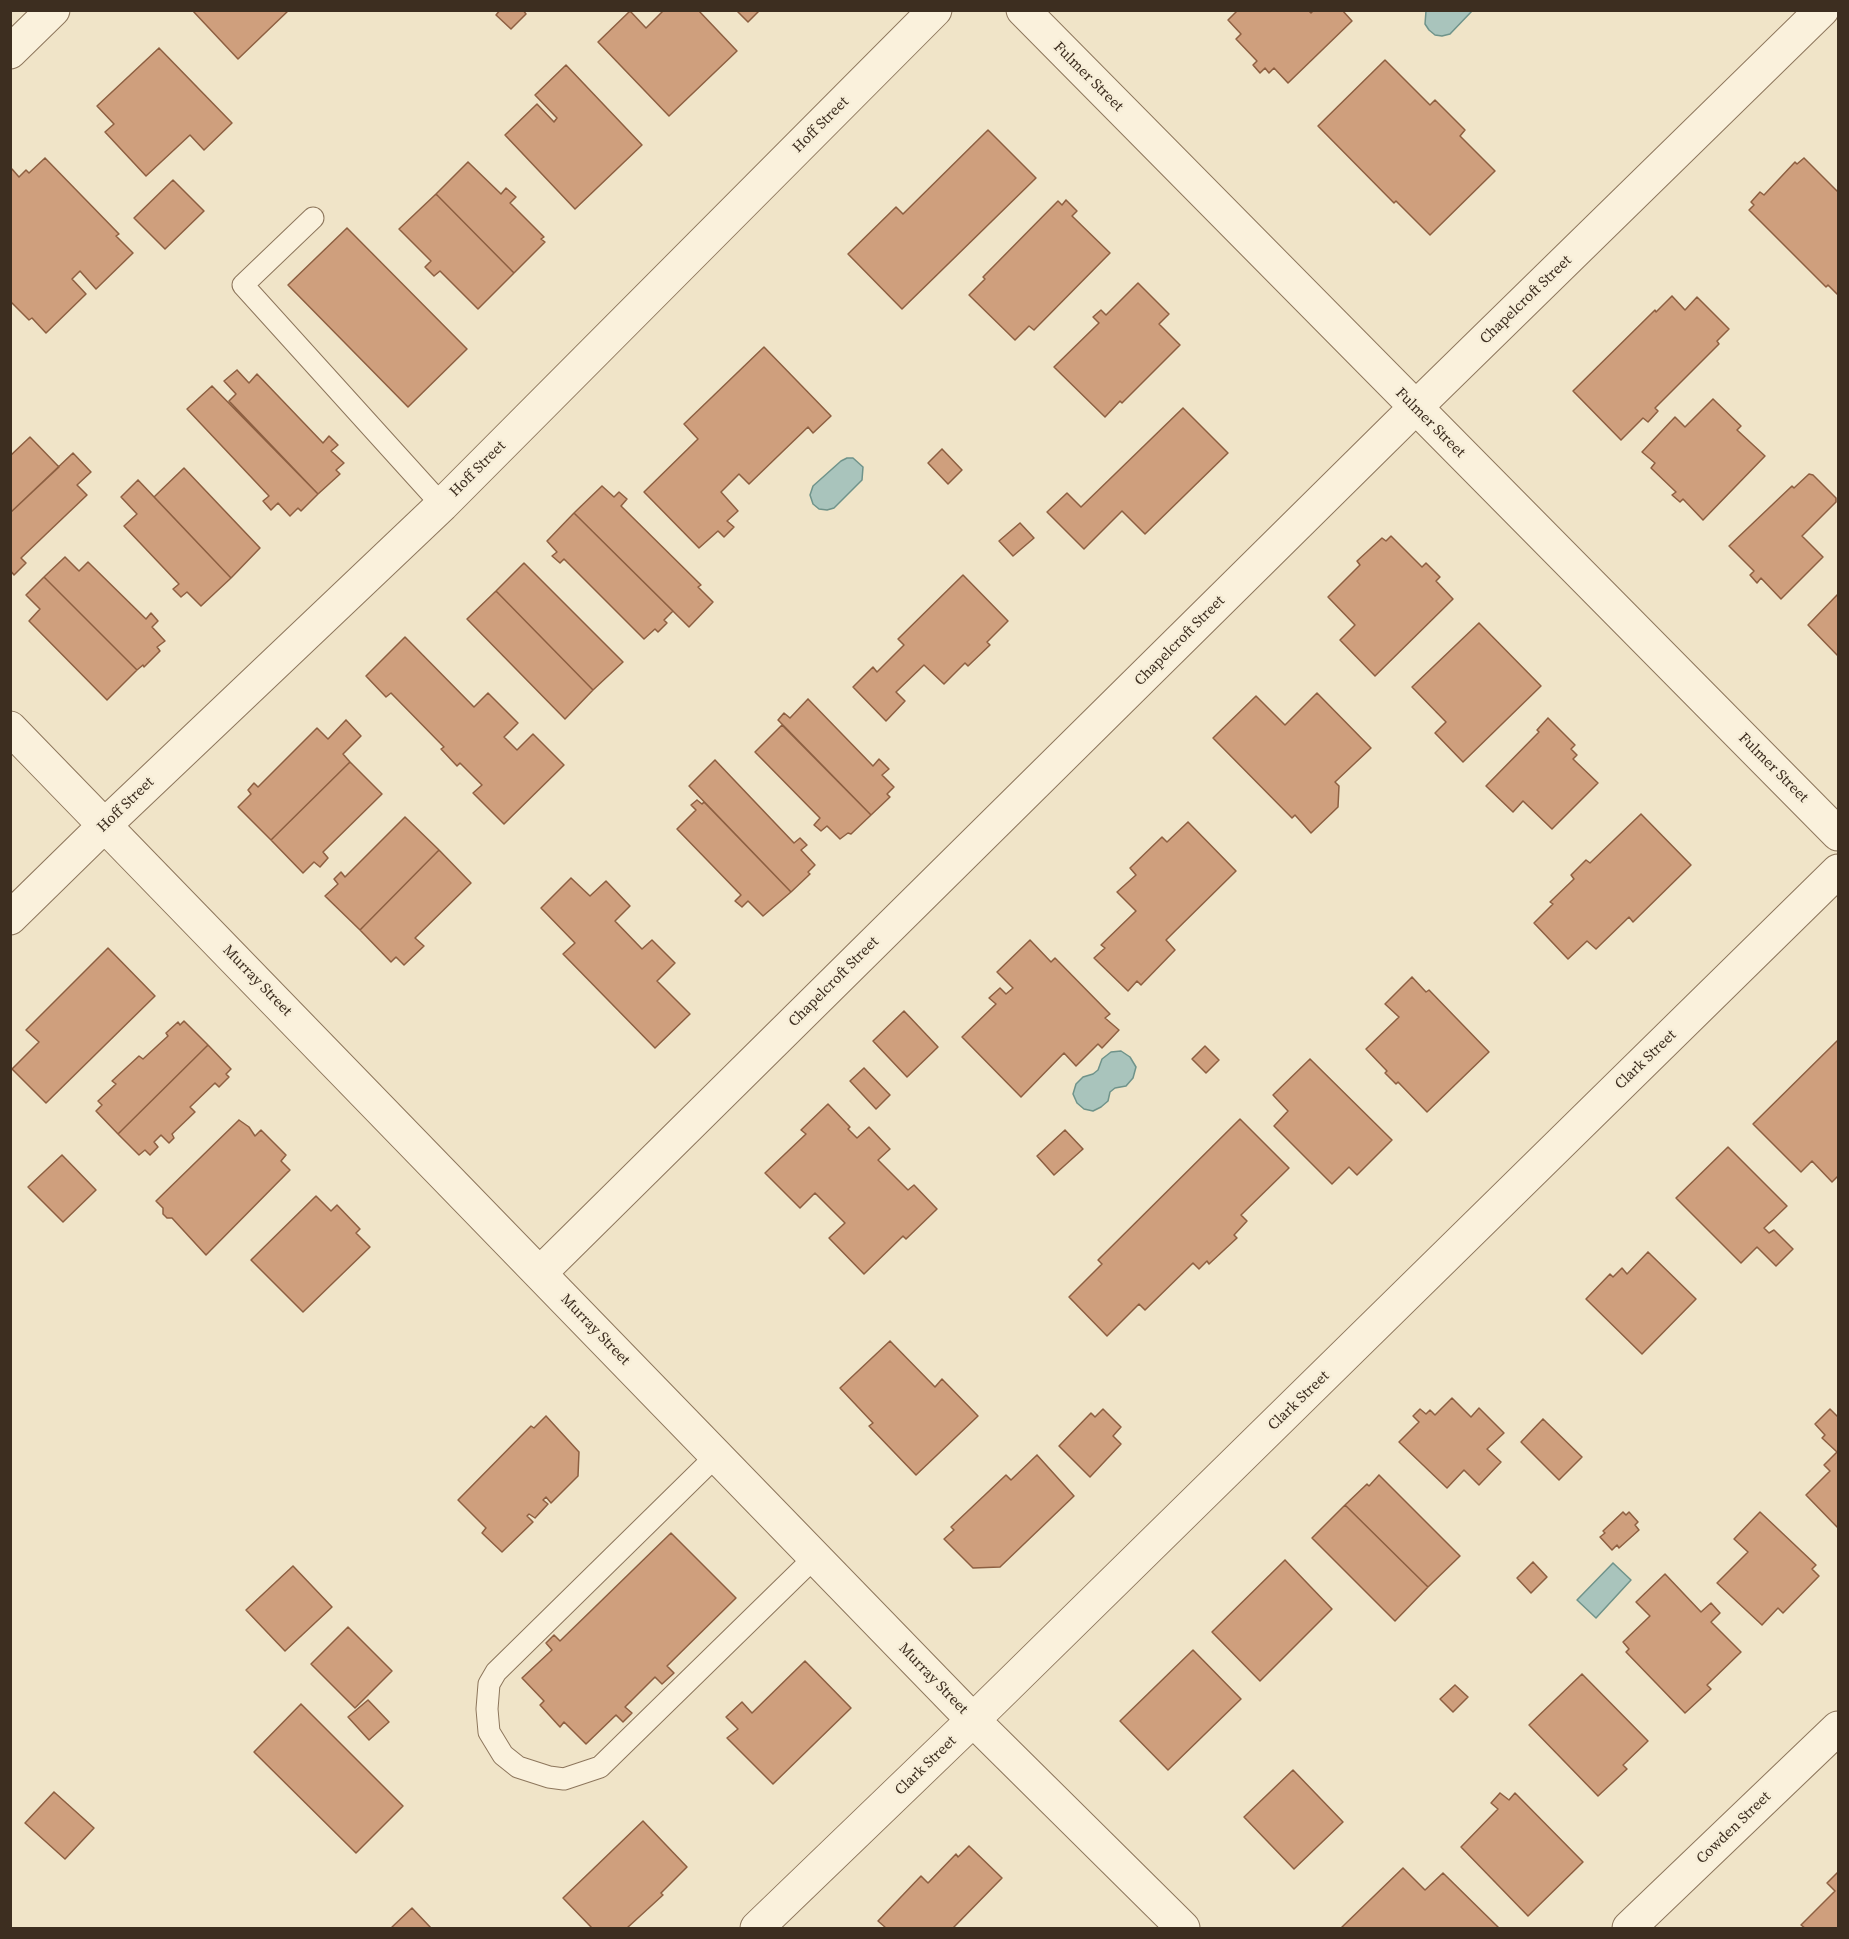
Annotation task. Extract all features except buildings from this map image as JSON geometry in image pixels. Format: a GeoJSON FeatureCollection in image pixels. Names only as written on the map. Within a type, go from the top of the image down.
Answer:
{"type":"FeatureCollection","features":[{"type":"Feature","properties":{"kind":"street"},"geometry":{"type":"LineString","coordinates":[[10,52],[53,10]]}},
{"type":"Feature","properties":{"kind":"street","name":"Hoff Street"},"geometry":{"type":"LineString","coordinates":[[10,918],[442,505],[935,10]]}},
{"type":"Feature","properties":{"kind":"street","name":"Fulmer Street"},"geometry":{"type":"LineString","coordinates":[[1023,10],[1839,834]]}},
{"type":"Feature","properties":{"kind":"street","name":"Chapelcroft Street"},"geometry":{"type":"LineString","coordinates":[[540,1273],[1415,408],[1822,10]]}},
{"type":"Feature","properties":{"kind":"street","name":"Murray Street"},"geometry":{"type":"LineString","coordinates":[[10,728],[973,1720],[1183,1929]]}},
{"type":"Feature","properties":{"kind":"street","name":"Clark Street"},"geometry":{"type":"LineString","coordinates":[[757,1929],[1839,871]]}},
{"type":"Feature","properties":{"kind":"street","name":"Cowden Street"},"geometry":{"type":"LineString","coordinates":[[1629,1929],[1839,1728]]}},
{"type":"Feature","properties":{"kind":"lane"},"geometry":{"type":"LineString","coordinates":[[313,218],[243,285],[442,505]]}},
{"type":"Feature","properties":{"kind":"lane"},"geometry":{"type":"LineString","coordinates":[[716,1456],[496,1672],[489,1684],[487,1709],[489,1732],[503,1755],[518,1767],[549,1777],[564,1779],[600,1767],[815,1557]]}},
{"type":"Feature","properties":{"kind":"water"},"geometry":{"type":"Polygon","coordinates":[[[1426,10],[1472,11],[1450,34],[1442,36],[1435,35],[1425,24],[1426,10]]]}},
{"type":"Feature","properties":{"kind":"water"},"geometry":{"type":"Polygon","coordinates":[[[847,458],[853,458],[863,467],[862,480],[834,508],[819,509],[813,504],[810,495],[813,486],[847,458]]]}},
{"type":"Feature","properties":{"kind":"water"},"geometry":{"type":"Polygon","coordinates":[[[1121,1051],[1130,1057],[1136,1067],[1133,1078],[1126,1086],[1115,1088],[1110,1092],[1108,1101],[1101,1107],[1093,1111],[1084,1109],[1077,1103],[1073,1094],[1076,1084],[1083,1077],[1098,1070],[1102,1059],[1111,1052],[1121,1051]]]}},
{"type":"Feature","properties":{"kind":"water"},"geometry":{"type":"Polygon","coordinates":[[[1613,1563],[1631,1580],[1596,1618],[1577,1600],[1613,1563]]]}}]}
